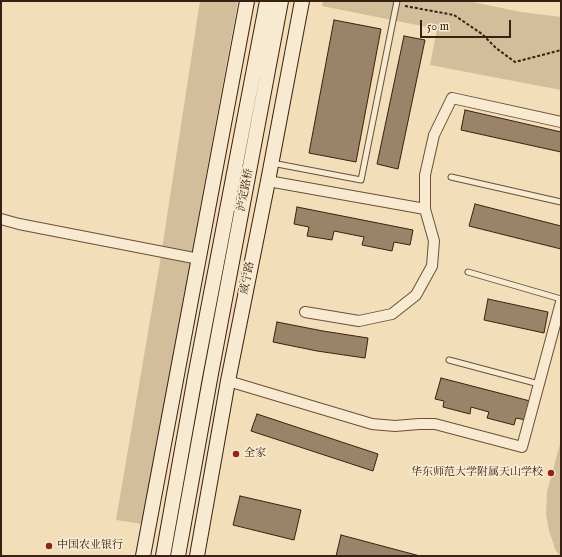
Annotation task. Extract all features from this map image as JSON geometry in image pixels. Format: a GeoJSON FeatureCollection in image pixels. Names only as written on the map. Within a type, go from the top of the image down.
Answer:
{"type":"FeatureCollection","features":[{"type":"Feature","properties":{"kind":"main road"},"geometry":{"type":"LineString","coordinates":[[142,556],[247,1]]}},
{"type":"Feature","properties":{"kind":"main road","name":"泸定路桥"},"geometry":{"type":"LineString","coordinates":[[163,556],[195,377],[267,1]]}},
{"type":"Feature","properties":{"kind":"main road","name":"泸定路桥"},"geometry":{"type":"LineString","coordinates":[[178,556],[281,1]]}},
{"type":"Feature","properties":{"kind":"main road","name":"威宁路"},"geometry":{"type":"LineString","coordinates":[[197,556],[228,381],[302,1]]}},
{"type":"Feature","properties":{"kind":"street"},"geometry":{"type":"LineString","coordinates":[[305,312],[359,321],[392,314],[416,295],[432,266],[433,260],[434,241],[425,209],[425,175],[434,135],[452,98],[561,122]]}},
{"type":"Feature","properties":{"kind":"street"},"geometry":{"type":"LineString","coordinates":[[268,181],[425,209]]}},
{"type":"Feature","properties":{"kind":"street"},"geometry":{"type":"LineString","coordinates":[[1,219],[26,226],[199,259]]}},
{"type":"Feature","properties":{"kind":"street"},"geometry":{"type":"LineString","coordinates":[[228,381],[372,424],[394,426],[435,424],[522,447],[561,302]]}},
{"type":"Feature","properties":{"kind":"lane"},"geometry":{"type":"LineString","coordinates":[[271,163],[361,180],[396,3]]}},
{"type":"Feature","properties":{"kind":"lane"},"geometry":{"type":"LineString","coordinates":[[451,177],[561,202]]}},
{"type":"Feature","properties":{"kind":"lane"},"geometry":{"type":"LineString","coordinates":[[468,272],[561,299]]}},
{"type":"Feature","properties":{"kind":"lane"},"geometry":{"type":"LineString","coordinates":[[449,360],[539,384]]}},
{"type":"Feature","properties":{"kind":"path"},"geometry":{"type":"LineString","coordinates":[[396,3],[454,15],[482,34],[496,48],[515,62],[561,50]]}},
{"type":"Feature","properties":{"kind":"shaded area"},"geometry":{"type":"Polygon","coordinates":[[[200,1],[238,1],[142,524],[116,520],[160,262],[200,1]]]}},
{"type":"Feature","properties":{"kind":"shaded area"},"geometry":{"type":"Polygon","coordinates":[[[323,1],[468,1],[521,12],[561,17],[561,90],[430,65],[437,29],[322,6],[323,1]]]}},
{"type":"Feature","properties":{"kind":"shaded area"},"geometry":{"type":"Polygon","coordinates":[[[561,440],[560,556],[556,551],[549,531],[546,514],[547,492],[561,440]]]}},
{"type":"Feature","properties":{"kind":"building"},"geometry":{"type":"Polygon","coordinates":[[[334,20],[381,29],[356,162],[309,153],[334,20]]]}},
{"type":"Feature","properties":{"kind":"building"},"geometry":{"type":"Polygon","coordinates":[[[404,36],[425,40],[398,169],[377,164],[404,36]]]}},
{"type":"Feature","properties":{"kind":"building"},"geometry":{"type":"Polygon","coordinates":[[[465,110],[561,132],[561,152],[461,130],[465,110]]]}},
{"type":"Feature","properties":{"kind":"building"},"geometry":{"type":"Polygon","coordinates":[[[475,204],[561,226],[561,249],[469,226],[475,204]]]}},
{"type":"Feature","properties":{"kind":"building"},"geometry":{"type":"Polygon","coordinates":[[[297,207],[413,230],[410,245],[394,242],[392,251],[362,245],[364,237],[334,231],[332,240],[307,236],[309,227],[294,224],[297,207]]]}},
{"type":"Feature","properties":{"kind":"building"},"geometry":{"type":"Polygon","coordinates":[[[488,299],[548,312],[544,333],[484,320],[488,299]]]}},
{"type":"Feature","properties":{"kind":"building"},"geometry":{"type":"Polygon","coordinates":[[[277,322],[368,338],[365,358],[317,351],[273,342],[277,322]]]}},
{"type":"Feature","properties":{"kind":"building"},"geometry":{"type":"Polygon","coordinates":[[[441,378],[530,401],[526,420],[516,418],[514,425],[487,418],[489,412],[471,407],[470,414],[443,407],[444,401],[435,399],[441,378]]]}},
{"type":"Feature","properties":{"kind":"building"},"geometry":{"type":"Polygon","coordinates":[[[257,414],[378,454],[373,471],[251,431],[257,414]]]}},
{"type":"Feature","properties":{"kind":"building"},"geometry":{"type":"Polygon","coordinates":[[[240,496],[301,510],[294,540],[233,525],[240,496]]]}},
{"type":"Feature","properties":{"kind":"building"},"geometry":{"type":"Polygon","coordinates":[[[341,535],[420,556],[336,556],[341,535]]]}},
{"type":"Feature","properties":{"kind":"place","name":"全家"},"geometry":{"type":"Point","coordinates":[236,454]}},
{"type":"Feature","properties":{"kind":"place","name":"华东师范大学附属天山学校"},"geometry":{"type":"Point","coordinates":[551,473]}},
{"type":"Feature","properties":{"kind":"place","name":"中国农业银行"},"geometry":{"type":"Point","coordinates":[49,546]}}]}
